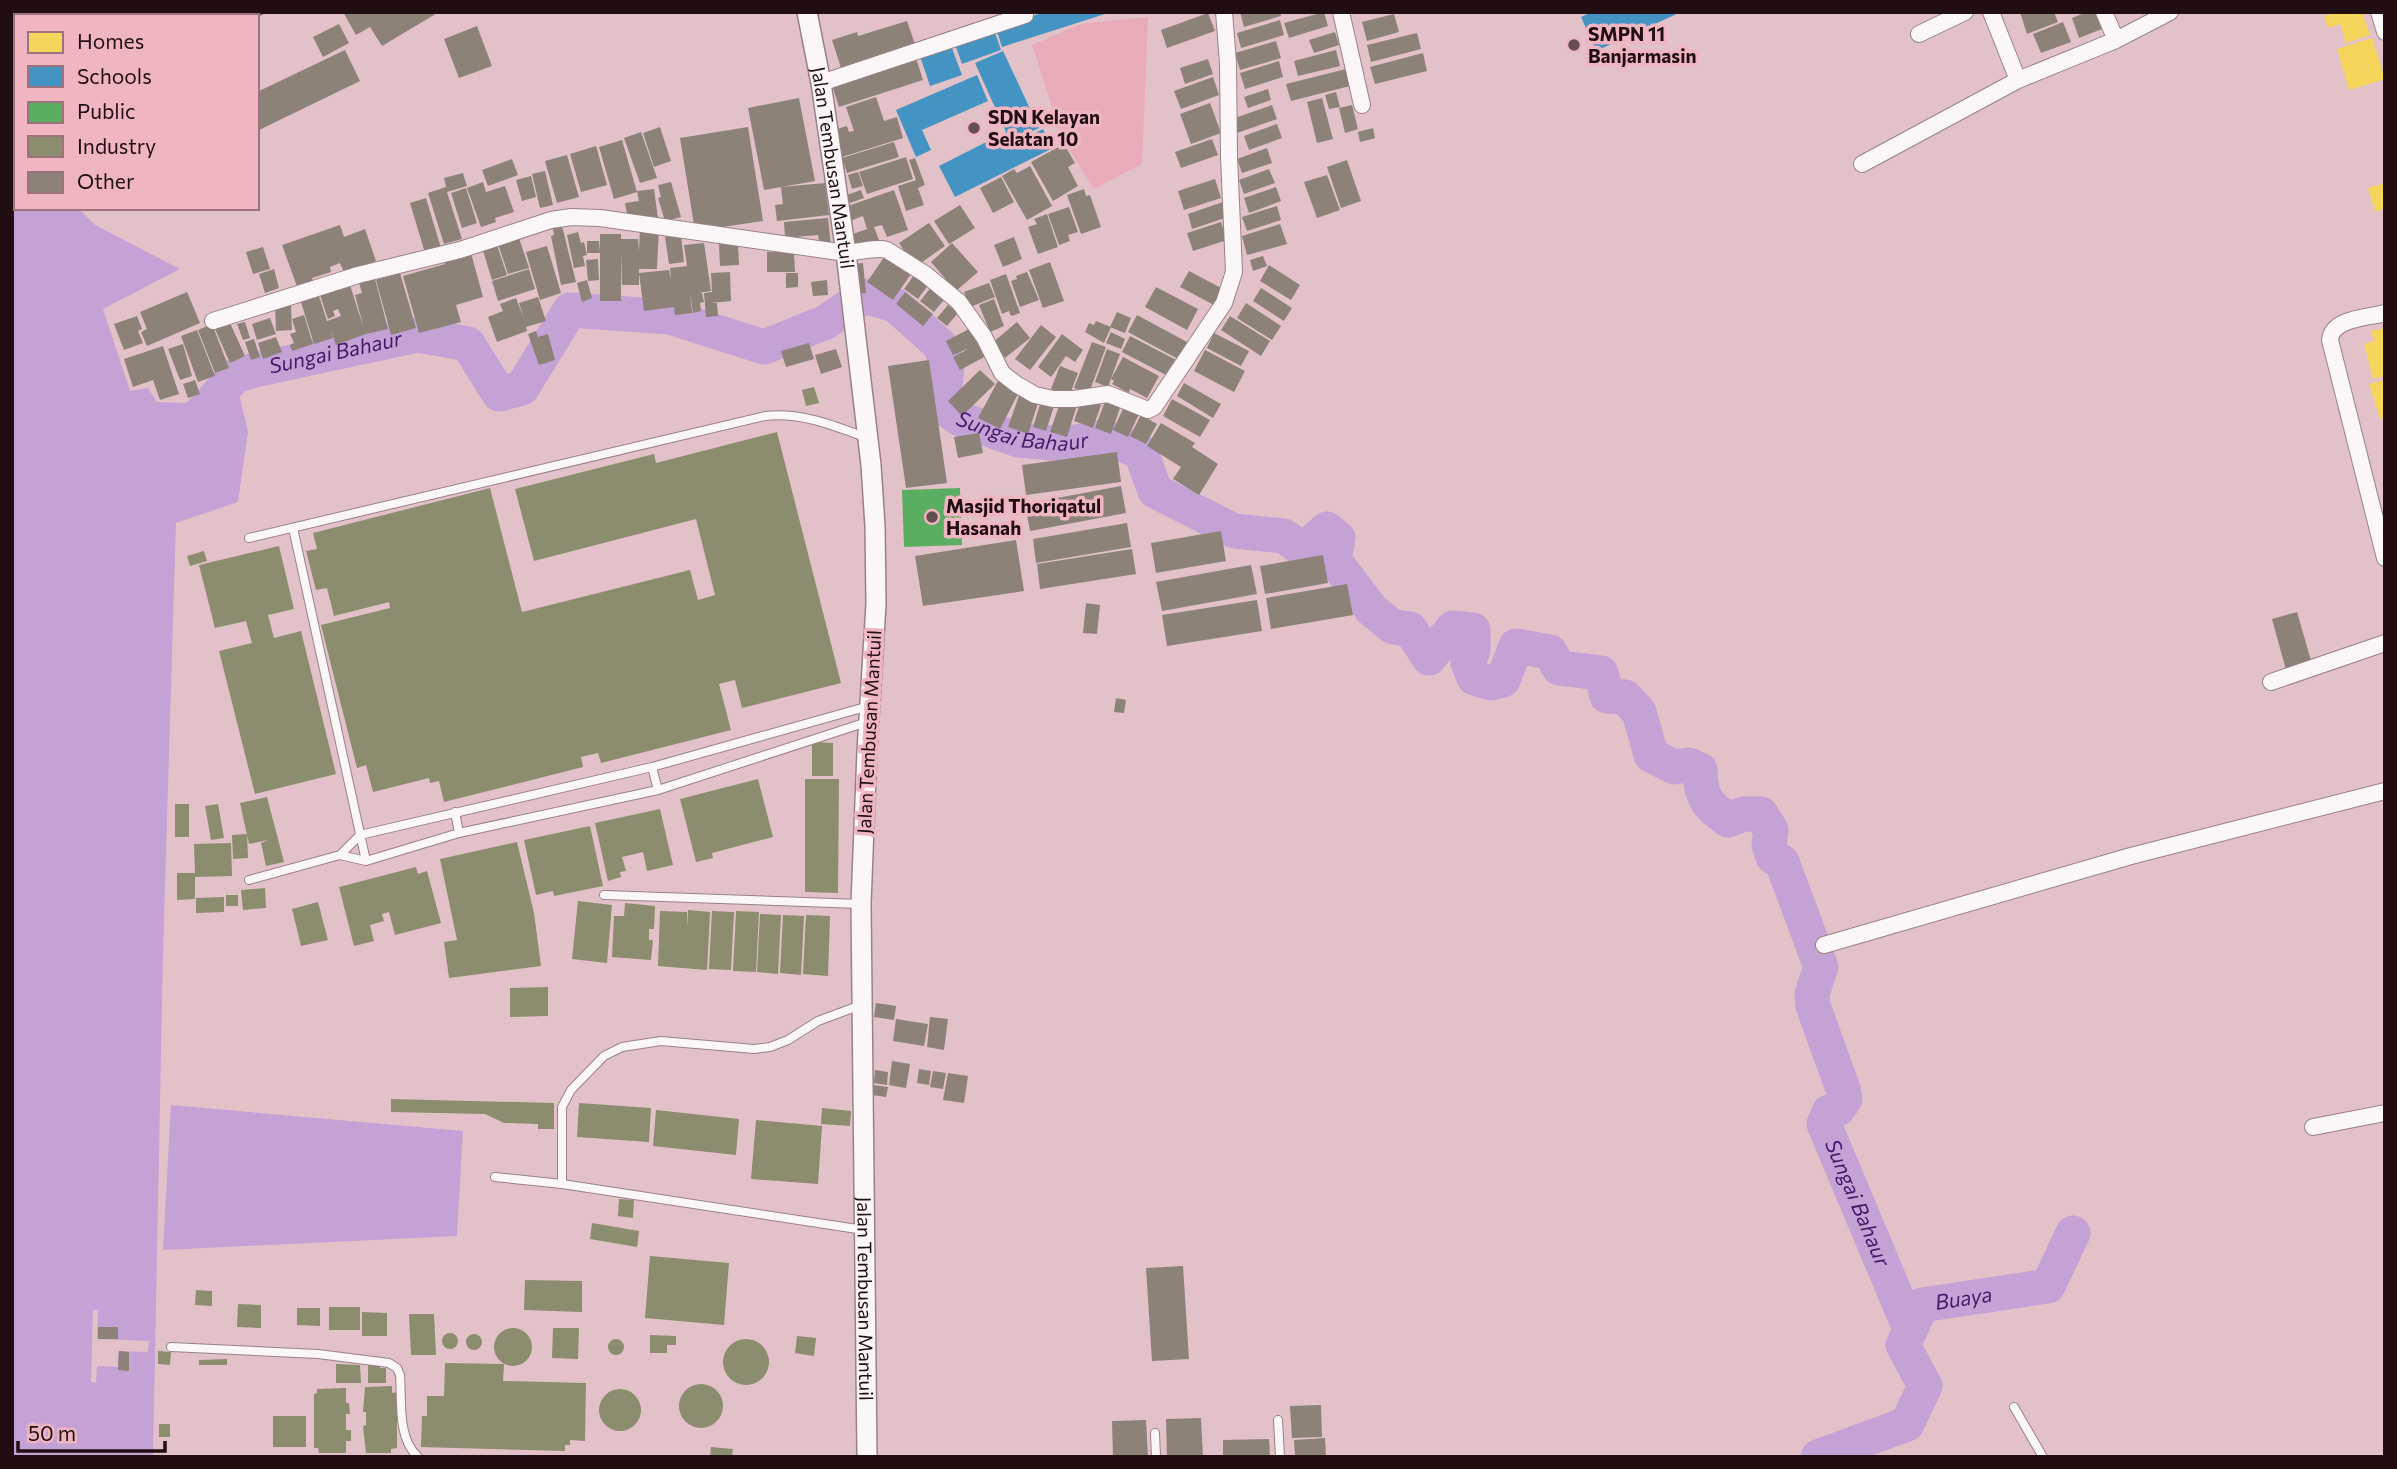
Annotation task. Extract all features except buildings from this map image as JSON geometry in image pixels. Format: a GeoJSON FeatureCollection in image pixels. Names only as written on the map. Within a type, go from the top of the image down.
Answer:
{"type":"FeatureCollection","features":[{"type":"Feature","properties":{"kind":"street","name":"Jalan Tembusan Mantuil"},"geometry":{"type":"LineString","coordinates":[[807,12],[821,83],[846,253],[868,438],[875,526],[876,604],[861,904],[867,1457]]}},
{"type":"Feature","properties":{"kind":"street"},"geometry":{"type":"LineString","coordinates":[[213,321],[358,275],[460,250],[551,220],[600,218],[846,253],[882,248],[936,282],[959,302],[972,319],[1002,373],[1016,384],[1035,395],[1053,399],[1108,394],[1148,410],[1154,407],[1224,303],[1234,272],[1224,12]]}},
{"type":"Feature","properties":{"kind":"street"},"geometry":{"type":"LineString","coordinates":[[1341,12],[1363,105]]}},
{"type":"Feature","properties":{"kind":"street"},"geometry":{"type":"LineString","coordinates":[[1919,34],[1965,12]]}},
{"type":"Feature","properties":{"kind":"street"},"geometry":{"type":"LineString","coordinates":[[1991,12],[2018,80]]}},
{"type":"Feature","properties":{"kind":"street"},"geometry":{"type":"LineString","coordinates":[[2104,12],[2116,40]]}},
{"type":"Feature","properties":{"kind":"street"},"geometry":{"type":"LineString","coordinates":[[1861,164],[2018,80],[2116,40],[2170,12]]}},
{"type":"Feature","properties":{"kind":"street"},"geometry":{"type":"LineString","coordinates":[[2379,12],[2385,32]]}},
{"type":"Feature","properties":{"kind":"street"},"geometry":{"type":"LineString","coordinates":[[821,83],[1029,13]]}},
{"type":"Feature","properties":{"kind":"street"},"geometry":{"type":"LineString","coordinates":[[2385,313],[2338,325],[2331,332],[2330,340],[2385,558]]}},
{"type":"Feature","properties":{"kind":"street"},"geometry":{"type":"LineString","coordinates":[[2271,682],[2385,643]]}},
{"type":"Feature","properties":{"kind":"street"},"geometry":{"type":"LineString","coordinates":[[1824,945],[2131,856],[2385,791]]}},
{"type":"Feature","properties":{"kind":"street"},"geometry":{"type":"LineString","coordinates":[[2313,1128],[2385,1112]]}},
{"type":"Feature","properties":{"kind":"lane"},"geometry":{"type":"LineString","coordinates":[[249,538],[765,416],[784,414],[811,419],[868,438]]}},
{"type":"Feature","properties":{"kind":"lane"},"geometry":{"type":"LineString","coordinates":[[293,528],[366,861]]}},
{"type":"Feature","properties":{"kind":"lane"},"geometry":{"type":"LineString","coordinates":[[340,855],[360,835],[870,713]]}},
{"type":"Feature","properties":{"kind":"lane"},"geometry":{"type":"LineString","coordinates":[[249,880],[340,855],[366,861],[459,833],[658,790],[870,713]]}},
{"type":"Feature","properties":{"kind":"lane"},"geometry":{"type":"LineString","coordinates":[[652,767],[658,790]]}},
{"type":"Feature","properties":{"kind":"lane"},"geometry":{"type":"LineString","coordinates":[[455,812],[459,833]]}},
{"type":"Feature","properties":{"kind":"lane"},"geometry":{"type":"LineString","coordinates":[[604,895],[861,904]]}},
{"type":"Feature","properties":{"kind":"lane"},"geometry":{"type":"LineString","coordinates":[[562,1184],[562,1107],[571,1090],[604,1056],[622,1047],[661,1041],[754,1049],[770,1047],[788,1040],[818,1021],[862,1005]]}},
{"type":"Feature","properties":{"kind":"lane"},"geometry":{"type":"LineString","coordinates":[[495,1177],[562,1184],[864,1230]]}},
{"type":"Feature","properties":{"kind":"lane"},"geometry":{"type":"LineString","coordinates":[[171,1347],[318,1354],[389,1363],[397,1368],[400,1375],[405,1437],[418,1457]]}},
{"type":"Feature","properties":{"kind":"lane"},"geometry":{"type":"LineString","coordinates":[[2014,1407],[2043,1457]]}},
{"type":"Feature","properties":{"kind":"lane"},"geometry":{"type":"LineString","coordinates":[[1278,1420],[1280,1457]]}},
{"type":"Feature","properties":{"kind":"lane"},"geometry":{"type":"LineString","coordinates":[[1155,1433],[1156,1457]]}},
{"type":"Feature","properties":{"kind":"shaded area"},"geometry":{"type":"Polygon","coordinates":[[[1148,17],[1142,164],[1094,189],[1062,138],[1032,45],[1081,24],[1148,17]]]}},
{"type":"Feature","properties":{"kind":"shaded area"},"geometry":{"type":"Polygon","coordinates":[[[12,123],[14,210],[80,210],[95,225],[180,269],[103,309],[130,391],[148,388],[157,402],[185,403],[202,397],[204,388],[235,376],[248,432],[238,502],[176,523],[163,953],[153,1457],[12,1457],[12,123]]]}},
{"type":"Feature","properties":{"kind":"shaded area"},"geometry":{"type":"Polygon","coordinates":[[[171,1105],[463,1131],[457,1236],[163,1250],[171,1105]]]}},
{"type":"Feature","properties":{"kind":"pier"},"geometry":{"type":"Polygon","coordinates":[[[93,1310],[98,1310],[97,1339],[149,1341],[148,1352],[118,1351],[118,1367],[97,1366],[96,1383],[91,1382],[93,1310]]]}},
{"type":"Feature","properties":{"kind":"waterway","name":"Sungai Bahaur"},"geometry":{"type":"LineString","coordinates":[[202,412],[235,376],[418,335],[468,344],[499,394],[522,388],[570,310],[670,317],[764,347],[826,322],[864,296],[895,305],[941,346],[947,368],[943,400],[949,411],[960,419],[1018,440],[1065,444],[1104,437],[1141,452],[1155,491],[1234,531],[1284,536],[1303,550],[1327,529],[1338,538],[1334,560],[1372,610],[1393,627],[1410,629],[1429,658],[1453,628],[1473,630],[1473,651],[1468,663],[1474,678],[1491,683],[1503,680],[1516,646],[1550,652],[1559,668],[1601,673],[1607,696],[1625,697],[1639,712],[1651,755],[1674,767],[1689,765],[1700,770],[1706,800],[1728,820],[1744,814],[1761,814],[1771,830],[1769,845],[1773,857],[1782,862],[1821,967],[1812,994],[1813,1006],[1845,1099],[1838,1109],[1829,1112],[1824,1124],[1910,1329]]}},
{"type":"Feature","properties":{"kind":"waterway","name":"Buaya"},"geometry":{"type":"LineString","coordinates":[[1818,1457],[1907,1424],[1925,1386],[1903,1345],[1922,1305],[2048,1286],[2073,1233]]}},
{"type":"Feature","properties":{"kind":"place","name":"SMPN 11 Banjarmasin"},"geometry":{"type":"Point","coordinates":[1574,45]}},
{"type":"Feature","properties":{"kind":"place","name":"SDN Kelayan Selatan 10"},"geometry":{"type":"Point","coordinates":[974,128]}},
{"type":"Feature","properties":{"kind":"place","name":"Masjid Thoriqatul Hasanah"},"geometry":{"type":"Point","coordinates":[932,517]}}]}
